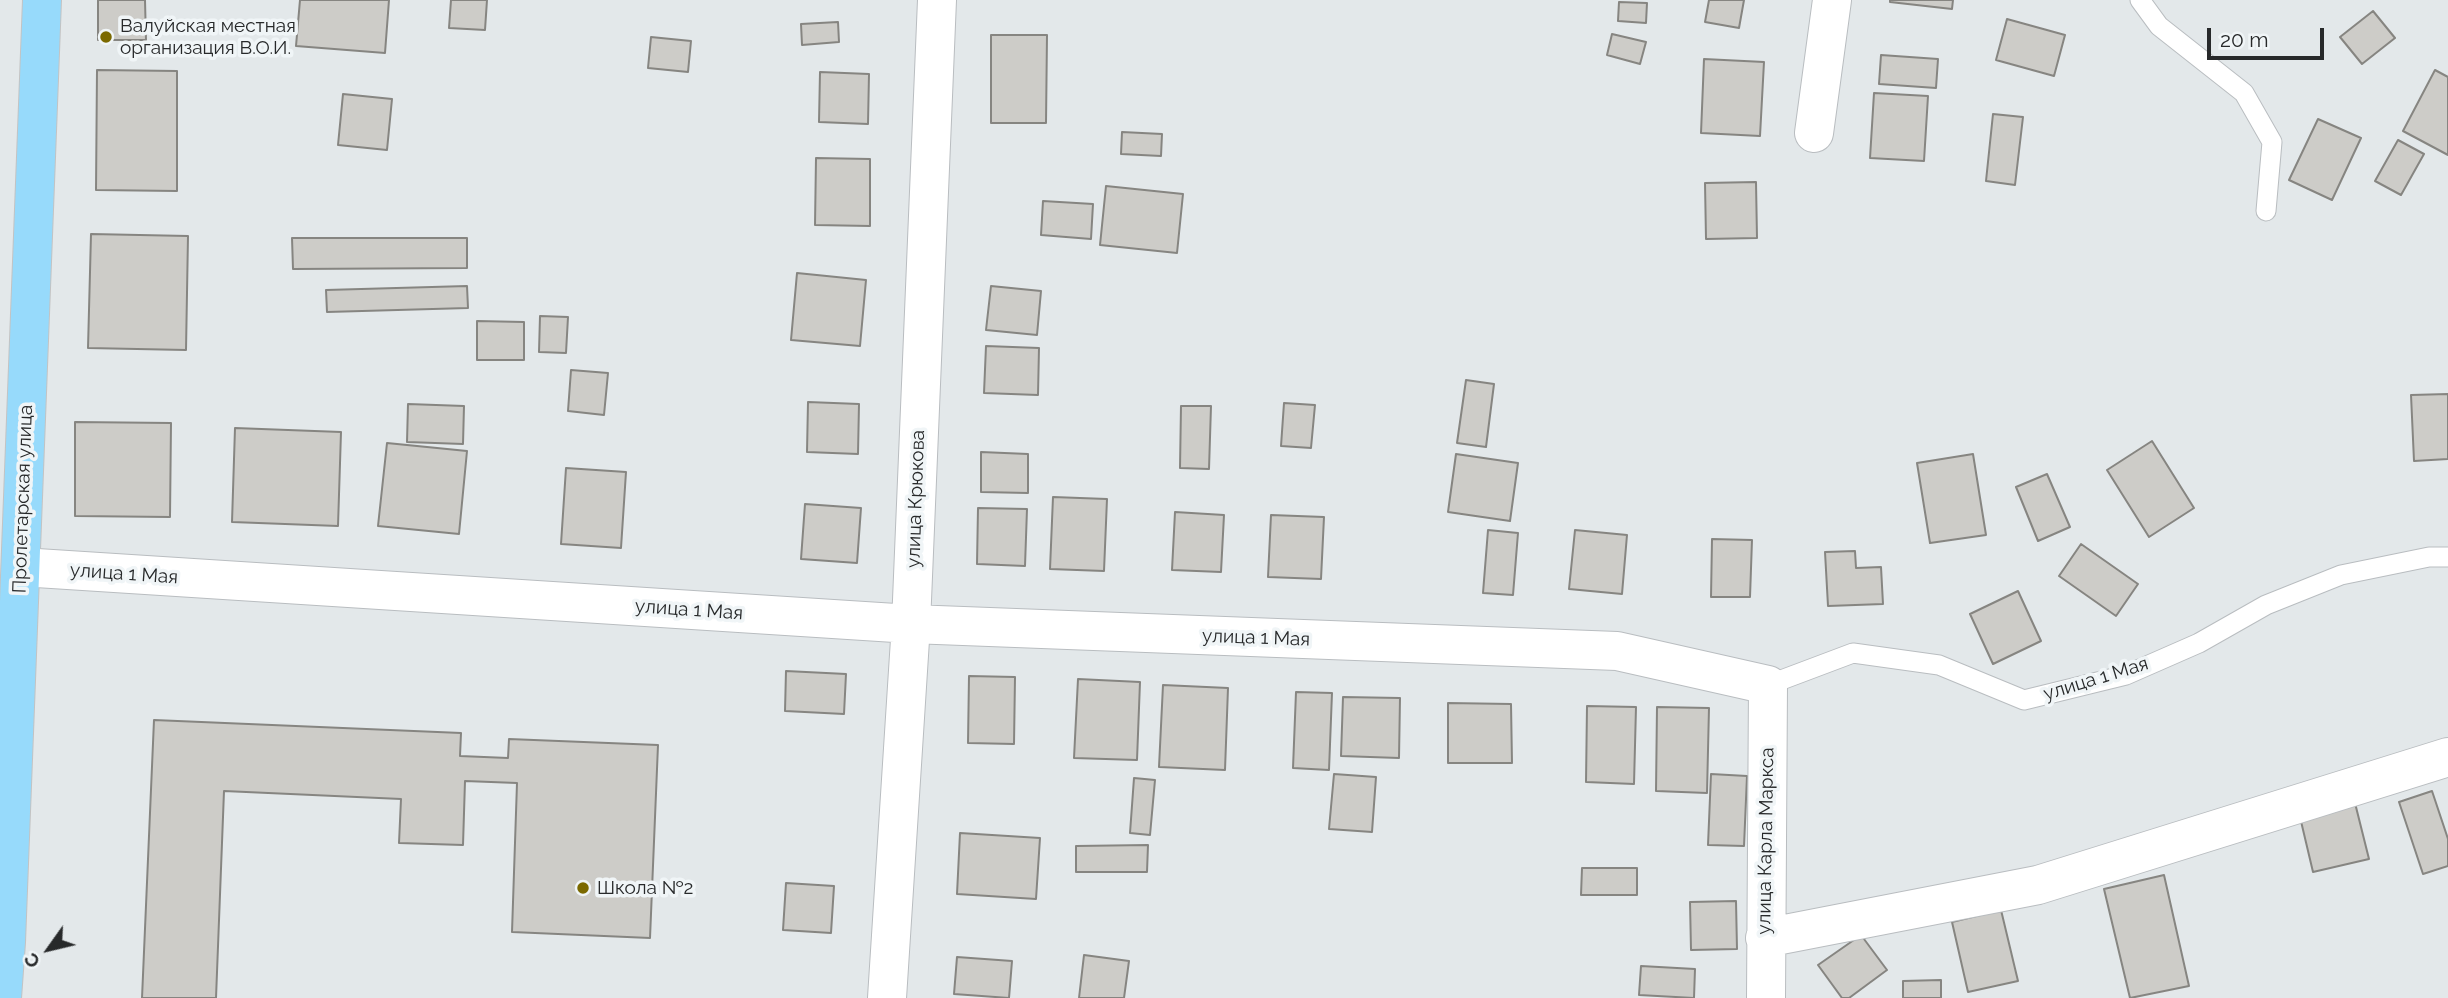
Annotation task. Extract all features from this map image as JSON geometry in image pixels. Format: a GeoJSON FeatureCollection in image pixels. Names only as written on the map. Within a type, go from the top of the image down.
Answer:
{"type":"FeatureCollection","features":[{"type":"Feature","properties":{"kind":"main road","name":"Пролетарская улица"},"geometry":{"type":"LineString","coordinates":[[2,998],[42,0]]}},
{"type":"Feature","properties":{"kind":"street","name":"улица Крюкова"},"geometry":{"type":"LineString","coordinates":[[887,998],[911,624],[937,0]]}},
{"type":"Feature","properties":{"kind":"street"},"geometry":{"type":"LineString","coordinates":[[1814,133],[1832,0]]}},
{"type":"Feature","properties":{"kind":"street","name":"улица 1 Мая"},"geometry":{"type":"LineString","coordinates":[[21,567],[911,624],[1617,651],[1768,685]]}},
{"type":"Feature","properties":{"kind":"street","name":"улица Карла Маркса"},"geometry":{"type":"LineString","coordinates":[[1766,998],[1768,685]]}},
{"type":"Feature","properties":{"kind":"street"},"geometry":{"type":"LineString","coordinates":[[1765,938],[2039,885],[2448,757]]}},
{"type":"Feature","properties":{"kind":"lane"},"geometry":{"type":"LineString","coordinates":[[2140,0],[2159,26],[2244,93],[2272,142],[2266,211]]}},
{"type":"Feature","properties":{"kind":"lane","name":"улица 1 Мая"},"geometry":{"type":"LineString","coordinates":[[1768,685],[1853,653],[1939,666],[2024,700],[2126,674],[2199,643],[2266,605],[2341,575],[2429,557],[2448,557]]}},
{"type":"Feature","properties":{"kind":"building"},"geometry":{"type":"Polygon","coordinates":[[[98,0],[145,0],[146,40],[98,40],[98,0]]]}},
{"type":"Feature","properties":{"kind":"building"},"geometry":{"type":"Polygon","coordinates":[[[300,0],[389,0],[385,53],[296,46],[300,0]]]}},
{"type":"Feature","properties":{"kind":"building"},"geometry":{"type":"Polygon","coordinates":[[[451,0],[487,0],[485,30],[449,28],[451,0]]]}},
{"type":"Feature","properties":{"kind":"building"},"geometry":{"type":"Polygon","coordinates":[[[1709,0],[1744,0],[1739,28],[1705,22],[1709,0]]]}},
{"type":"Feature","properties":{"kind":"building"},"geometry":{"type":"Polygon","coordinates":[[[1890,0],[1953,0],[1952,9],[1890,0]]]}},
{"type":"Feature","properties":{"kind":"building"},"geometry":{"type":"Polygon","coordinates":[[[1619,2],[1647,3],[1646,23],[1618,21],[1619,2]]]}},
{"type":"Feature","properties":{"kind":"building"},"geometry":{"type":"Polygon","coordinates":[[[2373,11],[2395,38],[2362,64],[2340,37],[2373,11]]]}},
{"type":"Feature","properties":{"kind":"building"},"geometry":{"type":"Polygon","coordinates":[[[2007,19],[2065,35],[2054,76],[1996,60],[2007,19]]]}},
{"type":"Feature","properties":{"kind":"building"},"geometry":{"type":"Polygon","coordinates":[[[838,22],[839,42],[802,45],[801,24],[838,22]]]}},
{"type":"Feature","properties":{"kind":"building"},"geometry":{"type":"Polygon","coordinates":[[[1612,34],[1646,42],[1640,64],[1607,55],[1612,34]]]}},
{"type":"Feature","properties":{"kind":"building"},"geometry":{"type":"Polygon","coordinates":[[[991,35],[1047,35],[1046,123],[991,123],[991,35]]]}},
{"type":"Feature","properties":{"kind":"building"},"geometry":{"type":"Polygon","coordinates":[[[651,37],[691,41],[688,72],[648,68],[651,37]]]}},
{"type":"Feature","properties":{"kind":"building"},"geometry":{"type":"Polygon","coordinates":[[[1881,55],[1938,59],[1936,88],[1879,84],[1881,55]]]}},
{"type":"Feature","properties":{"kind":"building"},"geometry":{"type":"Polygon","coordinates":[[[1704,59],[1764,62],[1760,136],[1701,133],[1704,59]]]}},
{"type":"Feature","properties":{"kind":"building"},"geometry":{"type":"Polygon","coordinates":[[[97,70],[177,71],[177,191],[96,190],[97,70]]]}},
{"type":"Feature","properties":{"kind":"building"},"geometry":{"type":"Polygon","coordinates":[[[2435,70],[2448,77],[2448,155],[2403,131],[2435,70]]]}},
{"type":"Feature","properties":{"kind":"building"},"geometry":{"type":"Polygon","coordinates":[[[820,72],[869,74],[868,124],[819,122],[820,72]]]}},
{"type":"Feature","properties":{"kind":"building"},"geometry":{"type":"Polygon","coordinates":[[[1874,93],[1928,96],[1924,161],[1870,158],[1874,93]]]}},
{"type":"Feature","properties":{"kind":"building"},"geometry":{"type":"Polygon","coordinates":[[[343,94],[392,99],[387,150],[338,145],[343,94]]]}},
{"type":"Feature","properties":{"kind":"building"},"geometry":{"type":"Polygon","coordinates":[[[1993,114],[2023,117],[2015,185],[1986,181],[1993,114]]]}},
{"type":"Feature","properties":{"kind":"building"},"geometry":{"type":"Polygon","coordinates":[[[2318,119],[2361,138],[2332,200],[2289,180],[2318,119]]]}},
{"type":"Feature","properties":{"kind":"building"},"geometry":{"type":"Polygon","coordinates":[[[1122,132],[1162,134],[1161,156],[1121,154],[1122,132]]]}},
{"type":"Feature","properties":{"kind":"building"},"geometry":{"type":"Polygon","coordinates":[[[2398,140],[2424,154],[2401,195],[2375,181],[2398,140]]]}},
{"type":"Feature","properties":{"kind":"building"},"geometry":{"type":"Polygon","coordinates":[[[816,158],[870,159],[870,226],[815,225],[816,158]]]}},
{"type":"Feature","properties":{"kind":"building"},"geometry":{"type":"Polygon","coordinates":[[[1756,182],[1757,238],[1706,239],[1705,183],[1756,182]]]}},
{"type":"Feature","properties":{"kind":"building"},"geometry":{"type":"Polygon","coordinates":[[[1106,186],[1183,194],[1177,253],[1100,245],[1106,186]]]}},
{"type":"Feature","properties":{"kind":"building"},"geometry":{"type":"Polygon","coordinates":[[[1043,201],[1093,204],[1091,239],[1041,235],[1043,201]]]}},
{"type":"Feature","properties":{"kind":"building"},"geometry":{"type":"Polygon","coordinates":[[[91,234],[188,236],[186,350],[88,348],[91,234]]]}},
{"type":"Feature","properties":{"kind":"building"},"geometry":{"type":"Polygon","coordinates":[[[292,238],[467,238],[467,268],[293,269],[292,238]]]}},
{"type":"Feature","properties":{"kind":"building"},"geometry":{"type":"Polygon","coordinates":[[[797,273],[866,280],[860,346],[791,340],[797,273]]]}},
{"type":"Feature","properties":{"kind":"building"},"geometry":{"type":"Polygon","coordinates":[[[467,286],[468,308],[327,312],[326,290],[467,286]]]}},
{"type":"Feature","properties":{"kind":"building"},"geometry":{"type":"Polygon","coordinates":[[[991,286],[1041,291],[1037,335],[986,330],[991,286]]]}},
{"type":"Feature","properties":{"kind":"building"},"geometry":{"type":"Polygon","coordinates":[[[540,316],[568,317],[566,353],[539,352],[540,316]]]}},
{"type":"Feature","properties":{"kind":"building"},"geometry":{"type":"Polygon","coordinates":[[[477,321],[524,322],[524,360],[477,360],[477,321]]]}},
{"type":"Feature","properties":{"kind":"building"},"geometry":{"type":"Polygon","coordinates":[[[986,346],[1039,348],[1038,395],[984,393],[986,346]]]}},
{"type":"Feature","properties":{"kind":"building"},"geometry":{"type":"Polygon","coordinates":[[[571,370],[608,373],[604,415],[568,411],[571,370]]]}},
{"type":"Feature","properties":{"kind":"building"},"geometry":{"type":"Polygon","coordinates":[[[1466,380],[1494,384],[1486,447],[1457,443],[1466,380]]]}},
{"type":"Feature","properties":{"kind":"building"},"geometry":{"type":"Polygon","coordinates":[[[2448,394],[2448,459],[2414,461],[2411,395],[2448,394]]]}},
{"type":"Feature","properties":{"kind":"building"},"geometry":{"type":"Polygon","coordinates":[[[808,402],[859,404],[858,454],[807,452],[808,402]]]}},
{"type":"Feature","properties":{"kind":"building"},"geometry":{"type":"Polygon","coordinates":[[[1284,403],[1315,405],[1311,448],[1281,446],[1284,403]]]}},
{"type":"Feature","properties":{"kind":"building"},"geometry":{"type":"Polygon","coordinates":[[[408,404],[464,406],[463,444],[407,442],[408,404]]]}},
{"type":"Feature","properties":{"kind":"building"},"geometry":{"type":"Polygon","coordinates":[[[1181,406],[1211,406],[1209,469],[1180,468],[1181,406]]]}},
{"type":"Feature","properties":{"kind":"building"},"geometry":{"type":"Polygon","coordinates":[[[75,422],[171,423],[170,517],[75,516],[75,422]]]}},
{"type":"Feature","properties":{"kind":"building"},"geometry":{"type":"Polygon","coordinates":[[[235,428],[341,432],[338,526],[232,522],[235,428]]]}},
{"type":"Feature","properties":{"kind":"building"},"geometry":{"type":"Polygon","coordinates":[[[2152,441],[2194,508],[2149,537],[2107,470],[2152,441]]]}},
{"type":"Feature","properties":{"kind":"building"},"geometry":{"type":"Polygon","coordinates":[[[387,443],[467,451],[459,534],[378,526],[387,443]]]}},
{"type":"Feature","properties":{"kind":"building"},"geometry":{"type":"Polygon","coordinates":[[[981,452],[1028,454],[1028,493],[981,492],[981,452]]]}},
{"type":"Feature","properties":{"kind":"building"},"geometry":{"type":"Polygon","coordinates":[[[1456,454],[1518,463],[1510,521],[1448,512],[1456,454]]]}},
{"type":"Feature","properties":{"kind":"building"},"geometry":{"type":"Polygon","coordinates":[[[1973,454],[1986,535],[1930,543],[1917,463],[1973,454]]]}},
{"type":"Feature","properties":{"kind":"building"},"geometry":{"type":"Polygon","coordinates":[[[566,468],[626,472],[621,548],[561,544],[566,468]]]}},
{"type":"Feature","properties":{"kind":"building"},"geometry":{"type":"Polygon","coordinates":[[[2047,474],[2070,527],[2038,541],[2016,487],[2047,474]]]}},
{"type":"Feature","properties":{"kind":"building"},"geometry":{"type":"Polygon","coordinates":[[[1053,497],[1107,499],[1104,571],[1050,569],[1053,497]]]}},
{"type":"Feature","properties":{"kind":"building"},"geometry":{"type":"Polygon","coordinates":[[[805,504],[861,508],[857,563],[801,559],[805,504]]]}},
{"type":"Feature","properties":{"kind":"building"},"geometry":{"type":"Polygon","coordinates":[[[978,508],[1027,509],[1025,566],[977,564],[978,508]]]}},
{"type":"Feature","properties":{"kind":"building"},"geometry":{"type":"Polygon","coordinates":[[[1175,512],[1224,515],[1221,572],[1172,570],[1175,512]]]}},
{"type":"Feature","properties":{"kind":"building"},"geometry":{"type":"Polygon","coordinates":[[[1271,515],[1324,517],[1321,579],[1268,577],[1271,515]]]}},
{"type":"Feature","properties":{"kind":"building"},"geometry":{"type":"Polygon","coordinates":[[[1488,530],[1518,533],[1513,595],[1483,593],[1488,530]]]}},
{"type":"Feature","properties":{"kind":"building"},"geometry":{"type":"Polygon","coordinates":[[[1575,530],[1627,535],[1622,594],[1569,589],[1575,530]]]}},
{"type":"Feature","properties":{"kind":"building"},"geometry":{"type":"Polygon","coordinates":[[[1712,539],[1752,540],[1750,597],[1711,597],[1712,539]]]}},
{"type":"Feature","properties":{"kind":"building"},"geometry":{"type":"Polygon","coordinates":[[[2081,544],[2138,584],[2116,616],[2059,576],[2081,544]]]}},
{"type":"Feature","properties":{"kind":"building"},"geometry":{"type":"Polygon","coordinates":[[[1855,551],[1856,568],[1881,567],[1883,604],[1828,606],[1825,552],[1855,551]]]}},
{"type":"Feature","properties":{"kind":"building"},"geometry":{"type":"Polygon","coordinates":[[[2018,591],[2041,641],[1993,664],[1970,614],[2018,591]]]}},
{"type":"Feature","properties":{"kind":"building"},"geometry":{"type":"Polygon","coordinates":[[[786,671],[846,674],[844,714],[785,711],[786,671]]]}},
{"type":"Feature","properties":{"kind":"building"},"geometry":{"type":"Polygon","coordinates":[[[969,676],[1015,677],[1014,744],[968,743],[969,676]]]}},
{"type":"Feature","properties":{"kind":"building"},"geometry":{"type":"Polygon","coordinates":[[[1078,679],[1140,682],[1137,760],[1074,758],[1078,679]]]}},
{"type":"Feature","properties":{"kind":"building"},"geometry":{"type":"Polygon","coordinates":[[[1163,685],[1228,688],[1225,770],[1159,767],[1163,685]]]}},
{"type":"Feature","properties":{"kind":"building"},"geometry":{"type":"Polygon","coordinates":[[[1296,692],[1332,693],[1329,770],[1293,768],[1296,692]]]}},
{"type":"Feature","properties":{"kind":"building"},"geometry":{"type":"Polygon","coordinates":[[[1343,697],[1400,698],[1399,758],[1341,756],[1343,697]]]}},
{"type":"Feature","properties":{"kind":"building"},"geometry":{"type":"Polygon","coordinates":[[[1448,703],[1511,704],[1512,763],[1448,763],[1448,703]]]}},
{"type":"Feature","properties":{"kind":"building"},"geometry":{"type":"Polygon","coordinates":[[[1587,706],[1636,707],[1634,784],[1586,782],[1587,706]]]}},
{"type":"Feature","properties":{"kind":"building"},"geometry":{"type":"Polygon","coordinates":[[[1657,707],[1709,708],[1707,793],[1656,791],[1657,707]]]}},
{"type":"Feature","properties":{"kind":"building","name":"Школа №2"},"geometry":{"type":"Polygon","coordinates":[[[154,720],[461,733],[460,756],[508,758],[509,739],[658,745],[650,938],[512,932],[517,783],[465,781],[463,845],[399,843],[401,799],[224,791],[216,998],[142,998],[154,720]]]}},
{"type":"Feature","properties":{"kind":"building"},"geometry":{"type":"Polygon","coordinates":[[[1334,774],[1376,777],[1372,832],[1329,829],[1334,774]]]}},
{"type":"Feature","properties":{"kind":"building"},"geometry":{"type":"Polygon","coordinates":[[[1711,774],[1747,776],[1744,846],[1708,845],[1711,774]]]}},
{"type":"Feature","properties":{"kind":"building"},"geometry":{"type":"Polygon","coordinates":[[[1134,778],[1155,780],[1150,835],[1130,833],[1134,778]]]}},
{"type":"Feature","properties":{"kind":"building"},"geometry":{"type":"Polygon","coordinates":[[[2432,791],[2448,839],[2448,866],[2423,874],[2399,802],[2432,791]]]}},
{"type":"Feature","properties":{"kind":"building"},"geometry":{"type":"Polygon","coordinates":[[[2355,803],[2369,859],[2313,872],[2300,817],[2355,803]]]}},
{"type":"Feature","properties":{"kind":"building"},"geometry":{"type":"Polygon","coordinates":[[[960,833],[1040,838],[1036,899],[957,894],[960,833]]]}},
{"type":"Feature","properties":{"kind":"building"},"geometry":{"type":"Polygon","coordinates":[[[1148,845],[1147,872],[1076,872],[1076,846],[1148,845]]]}},
{"type":"Feature","properties":{"kind":"building"},"geometry":{"type":"Polygon","coordinates":[[[1582,868],[1637,868],[1637,895],[1581,895],[1582,868]]]}},
{"type":"Feature","properties":{"kind":"building"},"geometry":{"type":"Polygon","coordinates":[[[2164,875],[2189,986],[2130,998],[2104,889],[2164,875]]]}},
{"type":"Feature","properties":{"kind":"building"},"geometry":{"type":"Polygon","coordinates":[[[786,883],[834,886],[831,933],[783,930],[786,883]]]}},
{"type":"Feature","properties":{"kind":"building"},"geometry":{"type":"Polygon","coordinates":[[[1736,901],[1737,949],[1691,950],[1690,902],[1736,901]]]}},
{"type":"Feature","properties":{"kind":"building"},"geometry":{"type":"Polygon","coordinates":[[[2001,910],[2018,981],[1968,992],[1952,922],[2001,910]]]}},
{"type":"Feature","properties":{"kind":"building"},"geometry":{"type":"Polygon","coordinates":[[[1861,935],[1887,970],[1849,998],[1842,998],[1818,965],[1861,935]]]}},
{"type":"Feature","properties":{"kind":"building"},"geometry":{"type":"Polygon","coordinates":[[[1084,955],[1129,961],[1124,998],[1079,998],[1084,955]]]}},
{"type":"Feature","properties":{"kind":"building"},"geometry":{"type":"Polygon","coordinates":[[[957,957],[1012,961],[1009,998],[954,994],[957,957]]]}},
{"type":"Feature","properties":{"kind":"building"},"geometry":{"type":"Polygon","coordinates":[[[1641,966],[1695,969],[1694,998],[1639,995],[1641,966]]]}},
{"type":"Feature","properties":{"kind":"building"},"geometry":{"type":"Polygon","coordinates":[[[1941,980],[1941,998],[1903,998],[1903,981],[1941,980]]]}},
{"type":"Feature","properties":{"kind":"place","name":"Валуйская местная организация В.О.И."},"geometry":{"type":"Point","coordinates":[106,37]}},
{"type":"Feature","properties":{"kind":"place","name":"Школа №2"},"geometry":{"type":"Point","coordinates":[583,888]}}]}
